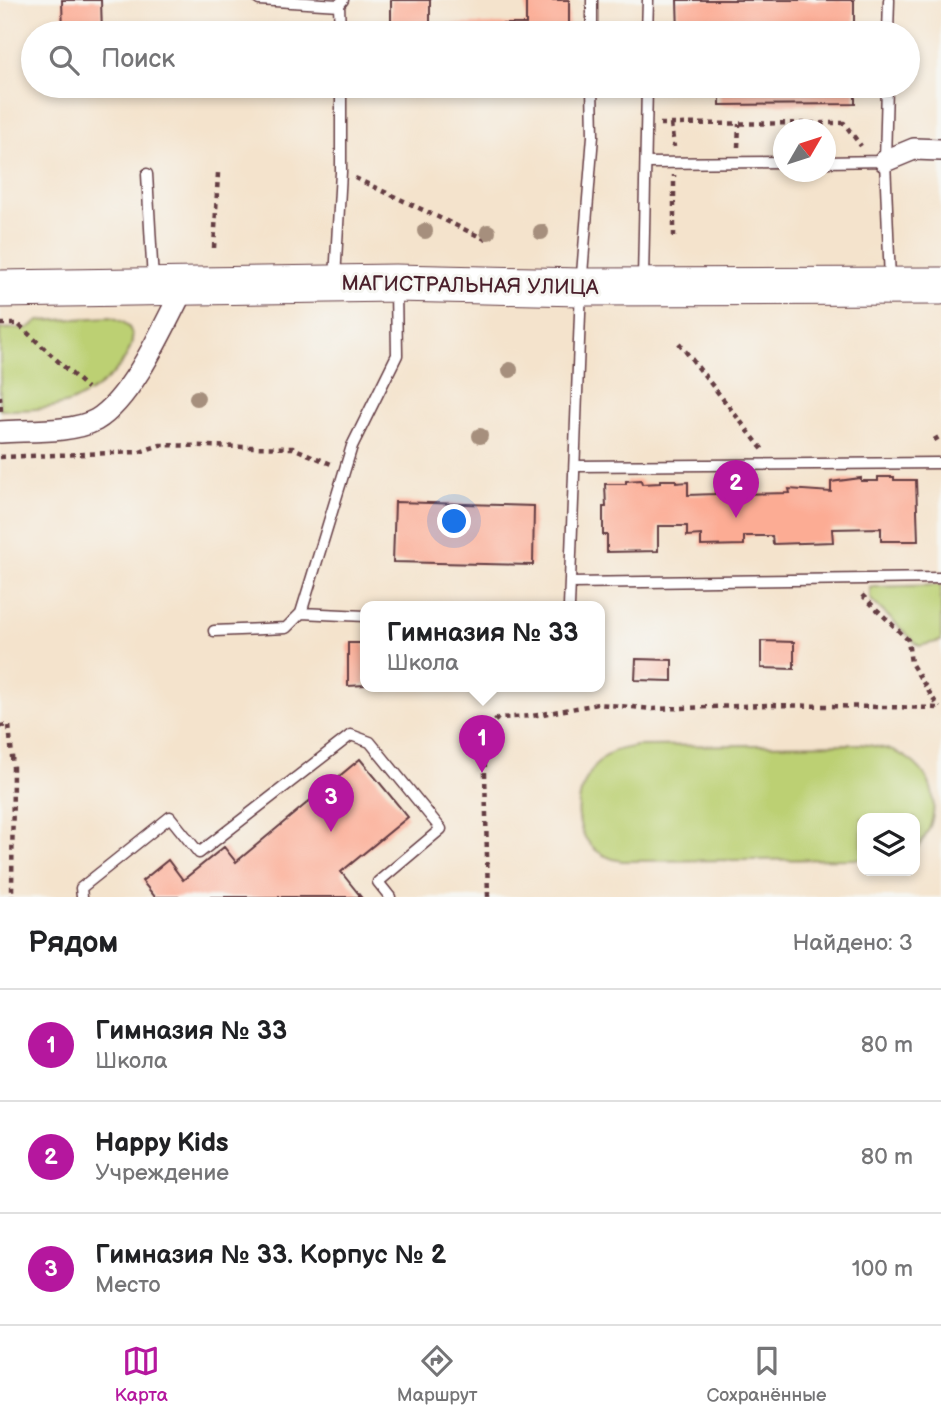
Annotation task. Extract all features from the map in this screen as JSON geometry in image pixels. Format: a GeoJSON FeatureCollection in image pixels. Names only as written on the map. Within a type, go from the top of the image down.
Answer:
{"type":"FeatureCollection","features":[{"type":"Feature","properties":{"kind":"highway","name":"МАГИСТРАЛЬНАЯ УЛИЦА"},"geometry":{"type":"LineString","coordinates":[[0,289],[335,283],[581,287],[941,286]]}},
{"type":"Feature","properties":{"kind":"street"},"geometry":{"type":"LineString","coordinates":[[885,161],[914,149],[941,150]]}},
{"type":"Feature","properties":{"kind":"street"},"geometry":{"type":"LineString","coordinates":[[1,423],[69,427],[95,420],[117,404],[147,357],[169,287]]}},
{"type":"Feature","properties":{"kind":"lane"},"geometry":{"type":"LineString","coordinates":[[259,0],[341,2],[340,21]]}},
{"type":"Feature","properties":{"kind":"lane"},"geometry":{"type":"LineString","coordinates":[[592,0],[592,21]]}},
{"type":"Feature","properties":{"kind":"lane"},"geometry":{"type":"LineString","coordinates":[[648,0],[648,21]]}},
{"type":"Feature","properties":{"kind":"lane"},"geometry":{"type":"LineString","coordinates":[[888,21],[889,0]]}},
{"type":"Feature","properties":{"kind":"lane"},"geometry":{"type":"LineString","coordinates":[[335,283],[341,172],[341,98]]}},
{"type":"Feature","properties":{"kind":"lane"},"geometry":{"type":"LineString","coordinates":[[569,601],[581,287],[593,136],[592,98]]}},
{"type":"Feature","properties":{"kind":"lane"},"geometry":{"type":"LineString","coordinates":[[643,287],[647,98]]}},
{"type":"Feature","properties":{"kind":"lane"},"geometry":{"type":"LineString","coordinates":[[887,98],[885,161],[890,286]]}},
{"type":"Feature","properties":{"kind":"lane"},"geometry":{"type":"LineString","coordinates":[[836,162],[885,161]]}},
{"type":"Feature","properties":{"kind":"lane"},"geometry":{"type":"LineString","coordinates":[[646,163],[773,162]]}},
{"type":"Feature","properties":{"kind":"lane"},"geometry":{"type":"LineString","coordinates":[[147,174],[169,287]]}},
{"type":"Feature","properties":{"kind":"lane"},"geometry":{"type":"LineString","coordinates":[[214,631],[286,628],[301,613],[352,446],[397,355],[396,283]]}},
{"type":"Feature","properties":{"kind":"lane"},"geometry":{"type":"LineString","coordinates":[[576,466],[941,463]]}},
{"type":"Feature","properties":{"kind":"lane"},"geometry":{"type":"LineString","coordinates":[[570,583],[941,578]]}},
{"type":"Feature","properties":{"kind":"lane"},"geometry":{"type":"LineString","coordinates":[[301,613],[360,616]]}},
{"type":"Feature","properties":{"kind":"lane"},"geometry":{"type":"LineString","coordinates":[[82,897],[81,888],[170,817],[199,853],[351,735],[370,743],[441,829],[378,882],[390,897]]}},
{"type":"Feature","properties":{"kind":"path"},"geometry":{"type":"LineString","coordinates":[[646,124],[844,123],[863,149]]}},
{"type":"Feature","properties":{"kind":"path"},"geometry":{"type":"LineString","coordinates":[[738,148],[739,124]]}},
{"type":"Feature","properties":{"kind":"path"},"geometry":{"type":"LineString","coordinates":[[674,147],[674,237]]}},
{"type":"Feature","properties":{"kind":"path"},"geometry":{"type":"LineString","coordinates":[[341,172],[489,241]]}},
{"type":"Feature","properties":{"kind":"path"},"geometry":{"type":"LineString","coordinates":[[214,248],[218,173]]}},
{"type":"Feature","properties":{"kind":"path"},"geometry":{"type":"LineString","coordinates":[[0,324],[18,324],[87,388]]}},
{"type":"Feature","properties":{"kind":"path"},"geometry":{"type":"LineString","coordinates":[[679,343],[774,464]]}},
{"type":"Feature","properties":{"kind":"path"},"geometry":{"type":"LineString","coordinates":[[0,396],[1,423]]}},
{"type":"Feature","properties":{"kind":"path"},"geometry":{"type":"LineString","coordinates":[[934,440],[941,436]]}},
{"type":"Feature","properties":{"kind":"path"},"geometry":{"type":"LineString","coordinates":[[0,457],[140,452],[160,445],[293,448],[320,460]]}},
{"type":"Feature","properties":{"kind":"path"},"geometry":{"type":"LineString","coordinates":[[846,579],[908,640],[911,663],[940,708]]}},
{"type":"Feature","properties":{"kind":"path"},"geometry":{"type":"LineString","coordinates":[[488,897],[484,733],[498,718],[532,716],[598,704],[653,709],[767,705],[940,708]]}},
{"type":"Feature","properties":{"kind":"path"},"geometry":{"type":"LineString","coordinates":[[0,726],[9,725],[13,767],[12,897]]}},
{"type":"Feature","properties":{"kind":"green space"},"geometry":{"type":"Polygon","coordinates":[[[110,317],[124,323],[131,331],[132,341],[122,363],[104,382],[62,405],[0,410],[0,329],[28,328],[39,321],[110,317]]]}},
{"type":"Feature","properties":{"kind":"green space"},"geometry":{"type":"Polygon","coordinates":[[[941,585],[941,641],[919,646],[870,599],[870,587],[941,585]]]}},
{"type":"Feature","properties":{"kind":"green space"},"geometry":{"type":"Polygon","coordinates":[[[860,744],[885,748],[907,758],[926,778],[933,802],[930,827],[920,844],[920,813],[857,813],[857,859],[622,861],[603,855],[590,844],[582,830],[578,814],[580,797],[586,780],[596,765],[616,750],[636,746],[860,744]]]}},
{"type":"Feature","properties":{"kind":"building"},"geometry":{"type":"Polygon","coordinates":[[[62,0],[101,0],[102,21],[63,21],[62,0]]]}},
{"type":"Feature","properties":{"kind":"building"},"geometry":{"type":"Polygon","coordinates":[[[391,0],[430,0],[430,21],[391,21],[391,0]]]}},
{"type":"Feature","properties":{"kind":"building"},"geometry":{"type":"Polygon","coordinates":[[[526,0],[569,0],[569,21],[526,21],[526,0]]]}},
{"type":"Feature","properties":{"kind":"building"},"geometry":{"type":"Polygon","coordinates":[[[677,0],[854,0],[854,21],[678,21],[677,0]]]}},
{"type":"Feature","properties":{"kind":"building"},"geometry":{"type":"Polygon","coordinates":[[[720,98],[855,98],[855,104],[720,105],[720,98]]]}},
{"type":"Feature","properties":{"kind":"building"},"geometry":{"type":"Polygon","coordinates":[[[878,477],[916,480],[918,541],[881,541],[881,528],[832,529],[833,542],[773,544],[772,536],[744,536],[744,545],[701,546],[701,535],[687,536],[687,526],[658,526],[658,551],[607,552],[607,535],[603,535],[605,484],[676,480],[676,483],[688,482],[688,495],[715,494],[715,491],[736,491],[736,494],[790,493],[789,489],[831,492],[831,482],[861,478],[861,481],[878,481],[878,477]]]}},
{"type":"Feature","properties":{"kind":"building"},"geometry":{"type":"Polygon","coordinates":[[[395,502],[534,506],[533,565],[393,562],[395,502]]]}},
{"type":"Feature","properties":{"kind":"building"},"geometry":{"type":"Polygon","coordinates":[[[761,641],[794,642],[794,669],[761,668],[761,641]]]}},
{"type":"Feature","properties":{"kind":"building"},"geometry":{"type":"Polygon","coordinates":[[[348,643],[360,643],[360,685],[348,686],[348,643]]]}},
{"type":"Feature","properties":{"kind":"building"},"geometry":{"type":"Polygon","coordinates":[[[636,659],[672,660],[672,681],[635,680],[636,659]]]}},
{"type":"Feature","properties":{"kind":"building"},"geometry":{"type":"Polygon","coordinates":[[[360,759],[408,817],[341,872],[361,897],[155,897],[142,881],[168,860],[183,880],[224,847],[236,862],[360,759]]]}},
{"type":"Feature","properties":{"kind":"place","name":"Happy Kids"},"geometry":{"type":"Point","coordinates":[736,518]}},
{"type":"Feature","properties":{"kind":"place","name":"Гимназия № 33"},"geometry":{"type":"Point","coordinates":[482,773]}},
{"type":"Feature","properties":{"kind":"place","name":"Гимназия № 33. Корпус № 2"},"geometry":{"type":"Point","coordinates":[331,832]}}]}
